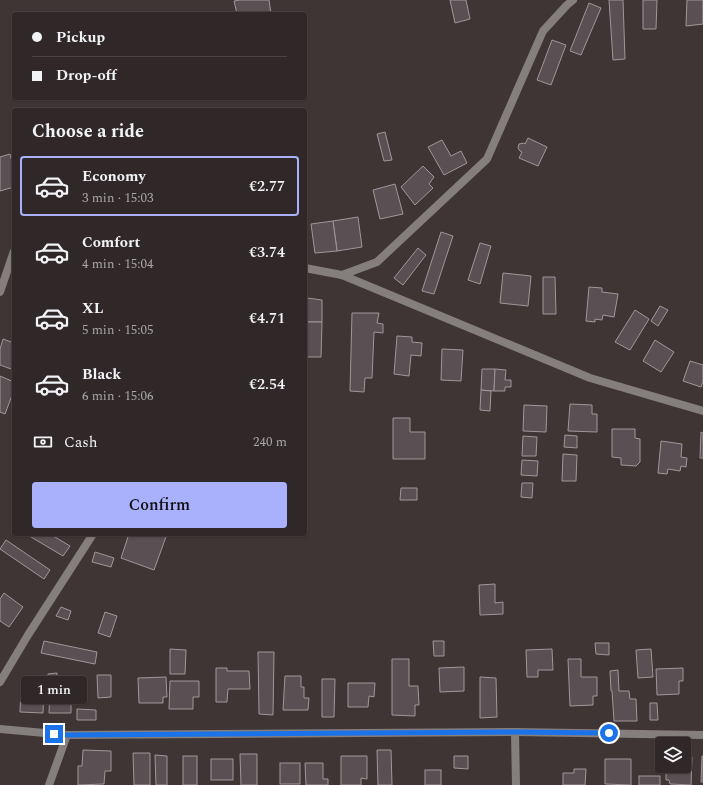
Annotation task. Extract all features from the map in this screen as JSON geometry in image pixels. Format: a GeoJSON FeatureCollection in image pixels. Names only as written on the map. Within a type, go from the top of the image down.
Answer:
{"type":"FeatureCollection","features":[{"type":"Feature","properties":{"kind":"street"},"geometry":{"type":"LineString","coordinates":[[342,275],[377,262],[487,159],[543,32],[573,0]]}},
{"type":"Feature","properties":{"kind":"street"},"geometry":{"type":"LineString","coordinates":[[0,292],[12,257]]}},
{"type":"Feature","properties":{"kind":"street"},"geometry":{"type":"LineString","coordinates":[[307,268],[342,275],[590,378],[703,411]]}},
{"type":"Feature","properties":{"kind":"street"},"geometry":{"type":"LineString","coordinates":[[0,682],[92,536]]}},
{"type":"Feature","properties":{"kind":"street"},"geometry":{"type":"LineString","coordinates":[[0,729],[67,735],[515,732],[703,735]]}},
{"type":"Feature","properties":{"kind":"street"},"geometry":{"type":"LineString","coordinates":[[515,732],[516,785]]}},
{"type":"Feature","properties":{"kind":"street"},"geometry":{"type":"LineString","coordinates":[[49,785],[67,735]]}},
{"type":"Feature","properties":{"kind":"building"},"geometry":{"type":"Polygon","coordinates":[[[269,0],[271,12],[237,12],[234,1],[269,0]]]}},
{"type":"Feature","properties":{"kind":"building"},"geometry":{"type":"Polygon","coordinates":[[[450,0],[466,0],[470,19],[455,23],[450,0]]]}},
{"type":"Feature","properties":{"kind":"building"},"geometry":{"type":"Polygon","coordinates":[[[609,0],[623,0],[625,59],[613,60],[609,0]]]}},
{"type":"Feature","properties":{"kind":"building"},"geometry":{"type":"Polygon","coordinates":[[[643,0],[657,0],[656,29],[643,29],[643,0]]]}},
{"type":"Feature","properties":{"kind":"building"},"geometry":{"type":"Polygon","coordinates":[[[687,0],[703,0],[703,24],[686,26],[687,0]]]}},
{"type":"Feature","properties":{"kind":"building"},"geometry":{"type":"Polygon","coordinates":[[[589,3],[601,8],[581,55],[570,51],[589,3]]]}},
{"type":"Feature","properties":{"kind":"building"},"geometry":{"type":"Polygon","coordinates":[[[552,40],[566,45],[551,85],[537,80],[552,40]]]}},
{"type":"Feature","properties":{"kind":"building"},"geometry":{"type":"Polygon","coordinates":[[[385,132],[392,160],[384,161],[377,134],[385,132]]]}},
{"type":"Feature","properties":{"kind":"building"},"geometry":{"type":"Polygon","coordinates":[[[528,138],[547,147],[538,166],[519,158],[522,152],[518,148],[519,144],[525,144],[528,138]]]}},
{"type":"Feature","properties":{"kind":"building"},"geometry":{"type":"Polygon","coordinates":[[[442,140],[451,156],[461,151],[467,163],[444,175],[428,147],[442,140]]]}},
{"type":"Feature","properties":{"kind":"building"},"geometry":{"type":"Polygon","coordinates":[[[10,154],[12,162],[12,188],[0,191],[0,157],[10,154]]]}},
{"type":"Feature","properties":{"kind":"building"},"geometry":{"type":"Polygon","coordinates":[[[423,166],[434,177],[429,184],[433,188],[415,205],[401,187],[423,166]]]}},
{"type":"Feature","properties":{"kind":"building"},"geometry":{"type":"Polygon","coordinates":[[[395,184],[403,214],[380,219],[373,190],[395,184]]]}},
{"type":"Feature","properties":{"kind":"building"},"geometry":{"type":"Polygon","coordinates":[[[358,217],[362,247],[337,251],[333,221],[358,217]]]}},
{"type":"Feature","properties":{"kind":"building"},"geometry":{"type":"Polygon","coordinates":[[[333,221],[337,251],[315,253],[311,224],[333,221]]]}},
{"type":"Feature","properties":{"kind":"building"},"geometry":{"type":"Polygon","coordinates":[[[441,232],[453,236],[434,294],[422,291],[441,232]]]}},
{"type":"Feature","properties":{"kind":"building"},"geometry":{"type":"Polygon","coordinates":[[[480,243],[491,246],[480,284],[468,280],[480,243]]]}},
{"type":"Feature","properties":{"kind":"building"},"geometry":{"type":"Polygon","coordinates":[[[418,248],[426,255],[403,285],[394,278],[418,248]]]}},
{"type":"Feature","properties":{"kind":"building"},"geometry":{"type":"Polygon","coordinates":[[[503,273],[531,276],[528,306],[500,303],[503,273]]]}},
{"type":"Feature","properties":{"kind":"building"},"geometry":{"type":"Polygon","coordinates":[[[543,277],[555,277],[556,314],[543,314],[543,277]]]}},
{"type":"Feature","properties":{"kind":"building"},"geometry":{"type":"Polygon","coordinates":[[[589,287],[602,288],[602,292],[618,294],[614,317],[603,315],[602,320],[595,319],[595,322],[586,321],[589,287]]]}},
{"type":"Feature","properties":{"kind":"building"},"geometry":{"type":"Polygon","coordinates":[[[307,298],[322,300],[322,322],[307,322],[307,298]]]}},
{"type":"Feature","properties":{"kind":"building"},"geometry":{"type":"Polygon","coordinates":[[[660,306],[668,310],[658,326],[651,321],[660,306]]]}},
{"type":"Feature","properties":{"kind":"building"},"geometry":{"type":"Polygon","coordinates":[[[635,310],[649,319],[630,350],[615,342],[635,310]]]}},
{"type":"Feature","properties":{"kind":"building"},"geometry":{"type":"Polygon","coordinates":[[[352,313],[379,313],[377,323],[383,324],[383,333],[374,332],[372,378],[365,378],[364,392],[350,391],[352,313]]]}},
{"type":"Feature","properties":{"kind":"building"},"geometry":{"type":"Polygon","coordinates":[[[307,322],[322,322],[321,357],[307,357],[307,322]]]}},
{"type":"Feature","properties":{"kind":"building"},"geometry":{"type":"Polygon","coordinates":[[[397,336],[412,337],[412,342],[422,343],[421,356],[411,355],[409,376],[394,374],[397,336]]]}},
{"type":"Feature","properties":{"kind":"building"},"geometry":{"type":"Polygon","coordinates":[[[3,339],[12,342],[12,369],[0,365],[0,349],[3,339]]]}},
{"type":"Feature","properties":{"kind":"building"},"geometry":{"type":"Polygon","coordinates":[[[655,340],[674,352],[661,372],[643,361],[655,340]]]}},
{"type":"Feature","properties":{"kind":"building"},"geometry":{"type":"Polygon","coordinates":[[[442,349],[463,350],[461,381],[441,380],[442,349]]]}},
{"type":"Feature","properties":{"kind":"building"},"geometry":{"type":"Polygon","coordinates":[[[690,361],[703,365],[703,382],[701,387],[683,381],[690,361]]]}},
{"type":"Feature","properties":{"kind":"building"},"geometry":{"type":"Polygon","coordinates":[[[482,369],[495,369],[494,391],[481,390],[482,369]]]}},
{"type":"Feature","properties":{"kind":"building"},"geometry":{"type":"Polygon","coordinates":[[[495,369],[506,370],[505,380],[511,380],[511,387],[505,387],[505,391],[494,391],[495,369]]]}},
{"type":"Feature","properties":{"kind":"building"},"geometry":{"type":"Polygon","coordinates":[[[0,376],[12,381],[12,395],[5,414],[0,412],[0,376]]]}},
{"type":"Feature","properties":{"kind":"building"},"geometry":{"type":"Polygon","coordinates":[[[481,390],[491,391],[490,411],[480,410],[481,390]]]}},
{"type":"Feature","properties":{"kind":"building"},"geometry":{"type":"Polygon","coordinates":[[[570,404],[592,405],[592,414],[597,414],[597,432],[568,431],[570,404]]]}},
{"type":"Feature","properties":{"kind":"building"},"geometry":{"type":"Polygon","coordinates":[[[524,405],[547,406],[546,432],[523,431],[524,405]]]}},
{"type":"Feature","properties":{"kind":"building"},"geometry":{"type":"Polygon","coordinates":[[[393,418],[410,418],[410,432],[425,432],[425,459],[393,459],[393,418]]]}},
{"type":"Feature","properties":{"kind":"building"},"geometry":{"type":"Polygon","coordinates":[[[612,429],[635,429],[635,438],[640,439],[640,462],[636,466],[621,465],[621,458],[612,457],[612,429]]]}},
{"type":"Feature","properties":{"kind":"building"},"geometry":{"type":"Polygon","coordinates":[[[701,432],[703,433],[703,458],[700,458],[701,432]]]}},
{"type":"Feature","properties":{"kind":"building"},"geometry":{"type":"Polygon","coordinates":[[[565,435],[577,436],[577,448],[564,447],[565,435]]]}},
{"type":"Feature","properties":{"kind":"building"},"geometry":{"type":"Polygon","coordinates":[[[523,436],[537,437],[536,456],[522,456],[523,436]]]}},
{"type":"Feature","properties":{"kind":"building"},"geometry":{"type":"Polygon","coordinates":[[[661,441],[682,444],[681,457],[687,458],[686,467],[681,466],[680,471],[668,469],[667,474],[658,473],[661,441]]]}},
{"type":"Feature","properties":{"kind":"building"},"geometry":{"type":"Polygon","coordinates":[[[563,454],[577,455],[576,481],[562,481],[563,454]]]}},
{"type":"Feature","properties":{"kind":"building"},"geometry":{"type":"Polygon","coordinates":[[[522,460],[538,461],[537,476],[521,475],[522,460]]]}},
{"type":"Feature","properties":{"kind":"building"},"geometry":{"type":"Polygon","coordinates":[[[522,483],[533,483],[532,498],[521,497],[522,483]]]}},
{"type":"Feature","properties":{"kind":"building"},"geometry":{"type":"Polygon","coordinates":[[[401,488],[417,488],[417,500],[400,500],[401,488]]]}},
{"type":"Feature","properties":{"kind":"building"},"geometry":{"type":"Polygon","coordinates":[[[29,536],[53,536],[70,546],[63,556],[29,536]]]}},
{"type":"Feature","properties":{"kind":"building"},"geometry":{"type":"Polygon","coordinates":[[[128,536],[166,536],[154,570],[121,558],[128,536]]]}},
{"type":"Feature","properties":{"kind":"building"},"geometry":{"type":"Polygon","coordinates":[[[6,540],[50,570],[44,579],[0,549],[6,540]]]}},
{"type":"Feature","properties":{"kind":"building"},"geometry":{"type":"Polygon","coordinates":[[[95,552],[114,558],[111,567],[92,562],[95,552]]]}},
{"type":"Feature","properties":{"kind":"building"},"geometry":{"type":"Polygon","coordinates":[[[495,584],[495,603],[503,602],[503,614],[480,615],[479,585],[495,584]]]}},
{"type":"Feature","properties":{"kind":"building"},"geometry":{"type":"Polygon","coordinates":[[[4,593],[23,607],[9,627],[0,621],[0,599],[4,593]]]}},
{"type":"Feature","properties":{"kind":"building"},"geometry":{"type":"Polygon","coordinates":[[[61,607],[71,611],[68,620],[56,616],[61,607]]]}},
{"type":"Feature","properties":{"kind":"building"},"geometry":{"type":"Polygon","coordinates":[[[105,612],[117,616],[110,637],[98,633],[105,612]]]}},
{"type":"Feature","properties":{"kind":"building"},"geometry":{"type":"Polygon","coordinates":[[[44,641],[97,652],[95,664],[41,653],[44,641]]]}},
{"type":"Feature","properties":{"kind":"building"},"geometry":{"type":"Polygon","coordinates":[[[433,641],[444,641],[444,656],[434,656],[433,641]]]}},
{"type":"Feature","properties":{"kind":"building"},"geometry":{"type":"Polygon","coordinates":[[[595,643],[609,643],[609,655],[596,654],[595,643]]]}},
{"type":"Feature","properties":{"kind":"building"},"geometry":{"type":"Polygon","coordinates":[[[170,649],[186,650],[185,674],[170,674],[170,649]]]}},
{"type":"Feature","properties":{"kind":"building"},"geometry":{"type":"Polygon","coordinates":[[[552,649],[553,670],[538,670],[538,677],[527,677],[526,650],[552,649]]]}},
{"type":"Feature","properties":{"kind":"building"},"geometry":{"type":"Polygon","coordinates":[[[651,649],[653,677],[638,678],[636,650],[651,649]]]}},
{"type":"Feature","properties":{"kind":"building"},"geometry":{"type":"Polygon","coordinates":[[[258,652],[274,652],[273,715],[259,714],[258,652]]]}},
{"type":"Feature","properties":{"kind":"building"},"geometry":{"type":"Polygon","coordinates":[[[392,659],[409,659],[409,686],[418,686],[419,705],[415,705],[415,716],[392,715],[392,659]]]}},
{"type":"Feature","properties":{"kind":"building"},"geometry":{"type":"Polygon","coordinates":[[[568,659],[581,659],[581,677],[597,677],[597,696],[593,696],[593,705],[570,706],[568,659]]]}},
{"type":"Feature","properties":{"kind":"building"},"geometry":{"type":"Polygon","coordinates":[[[464,667],[464,691],[440,692],[439,668],[464,667]]]}},
{"type":"Feature","properties":{"kind":"building"},"geometry":{"type":"Polygon","coordinates":[[[216,668],[227,668],[227,671],[249,671],[250,689],[228,689],[227,702],[216,702],[216,668]]]}},
{"type":"Feature","properties":{"kind":"building"},"geometry":{"type":"Polygon","coordinates":[[[683,668],[683,681],[679,681],[679,694],[657,695],[656,669],[683,668]]]}},
{"type":"Feature","properties":{"kind":"building"},"geometry":{"type":"Polygon","coordinates":[[[618,670],[619,691],[629,691],[630,699],[636,699],[637,721],[614,721],[610,671],[618,670]]]}},
{"type":"Feature","properties":{"kind":"building"},"geometry":{"type":"Polygon","coordinates":[[[57,673],[56,685],[48,685],[48,674],[57,673]]]}},
{"type":"Feature","properties":{"kind":"building"},"geometry":{"type":"Polygon","coordinates":[[[97,675],[111,675],[111,697],[98,698],[97,675]]]}},
{"type":"Feature","properties":{"kind":"building"},"geometry":{"type":"Polygon","coordinates":[[[285,676],[301,676],[301,687],[304,687],[304,698],[309,698],[308,710],[283,710],[285,676]]]}},
{"type":"Feature","properties":{"kind":"building"},"geometry":{"type":"Polygon","coordinates":[[[166,677],[167,697],[163,697],[163,703],[139,703],[138,678],[166,677]]]}},
{"type":"Feature","properties":{"kind":"building"},"geometry":{"type":"Polygon","coordinates":[[[480,677],[496,678],[497,717],[480,718],[480,677]]]}},
{"type":"Feature","properties":{"kind":"building"},"geometry":{"type":"Polygon","coordinates":[[[322,679],[335,679],[334,717],[322,717],[322,679]]]}},
{"type":"Feature","properties":{"kind":"building"},"geometry":{"type":"Polygon","coordinates":[[[170,681],[199,681],[199,697],[193,697],[193,709],[169,709],[170,681]]]}},
{"type":"Feature","properties":{"kind":"building"},"geometry":{"type":"Polygon","coordinates":[[[348,683],[375,683],[374,697],[369,696],[368,707],[348,707],[348,683]]]}},
{"type":"Feature","properties":{"kind":"building"},"geometry":{"type":"Polygon","coordinates":[[[21,685],[44,686],[43,713],[20,712],[21,685]]]}},
{"type":"Feature","properties":{"kind":"building"},"geometry":{"type":"Polygon","coordinates":[[[50,689],[76,690],[76,703],[71,702],[71,713],[49,713],[50,689]]]}},
{"type":"Feature","properties":{"kind":"building"},"geometry":{"type":"Polygon","coordinates":[[[650,703],[657,703],[658,720],[650,720],[650,703]]]}},
{"type":"Feature","properties":{"kind":"building"},"geometry":{"type":"Polygon","coordinates":[[[77,709],[96,710],[96,720],[77,720],[77,709]]]}},
{"type":"Feature","properties":{"kind":"building"},"geometry":{"type":"Polygon","coordinates":[[[83,750],[111,751],[111,771],[105,771],[104,784],[78,785],[78,766],[82,766],[83,750]]]}},
{"type":"Feature","properties":{"kind":"building"},"geometry":{"type":"Polygon","coordinates":[[[377,750],[391,750],[392,785],[378,785],[377,750]]]}},
{"type":"Feature","properties":{"kind":"building"},"geometry":{"type":"Polygon","coordinates":[[[133,753],[150,753],[150,785],[134,785],[133,753]]]}},
{"type":"Feature","properties":{"kind":"building"},"geometry":{"type":"Polygon","coordinates":[[[240,754],[257,754],[257,785],[241,785],[240,754]]]}},
{"type":"Feature","properties":{"kind":"building"},"geometry":{"type":"Polygon","coordinates":[[[155,755],[167,756],[167,785],[156,785],[155,755]]]}},
{"type":"Feature","properties":{"kind":"building"},"geometry":{"type":"Polygon","coordinates":[[[183,756],[197,756],[197,785],[183,785],[183,756]]]}},
{"type":"Feature","properties":{"kind":"building"},"geometry":{"type":"Polygon","coordinates":[[[341,756],[367,756],[367,779],[361,778],[361,785],[341,785],[341,756]]]}},
{"type":"Feature","properties":{"kind":"building"},"geometry":{"type":"Polygon","coordinates":[[[454,756],[468,756],[468,769],[454,768],[454,756]]]}},
{"type":"Feature","properties":{"kind":"building"},"geometry":{"type":"Polygon","coordinates":[[[702,756],[703,782],[701,782],[702,756]]]}},
{"type":"Feature","properties":{"kind":"building"},"geometry":{"type":"Polygon","coordinates":[[[692,757],[691,785],[670,784],[669,780],[666,780],[666,773],[691,773],[692,757]]]}},
{"type":"Feature","properties":{"kind":"building"},"geometry":{"type":"Polygon","coordinates":[[[211,759],[233,759],[233,780],[211,780],[211,759]]]}},
{"type":"Feature","properties":{"kind":"building"},"geometry":{"type":"Polygon","coordinates":[[[605,759],[631,759],[631,785],[605,784],[605,759]]]}},
{"type":"Feature","properties":{"kind":"building"},"geometry":{"type":"Polygon","coordinates":[[[280,763],[300,763],[300,784],[280,784],[280,763]]]}},
{"type":"Feature","properties":{"kind":"building"},"geometry":{"type":"Polygon","coordinates":[[[305,763],[323,763],[323,779],[328,779],[328,785],[306,785],[305,763]]]}},
{"type":"Feature","properties":{"kind":"building"},"geometry":{"type":"Polygon","coordinates":[[[574,769],[586,769],[585,785],[563,785],[563,773],[574,773],[574,769]]]}},
{"type":"Feature","properties":{"kind":"building"},"geometry":{"type":"Polygon","coordinates":[[[425,770],[441,770],[441,785],[425,785],[425,770]]]}},
{"type":"Feature","properties":{"kind":"building"},"geometry":{"type":"Polygon","coordinates":[[[639,776],[660,776],[660,785],[639,785],[639,776]]]}},
{"type":"Feature","properties":{"kind":"route"},"geometry":{"type":"LineString","coordinates":[[54,734],[609,733]]}}]}
